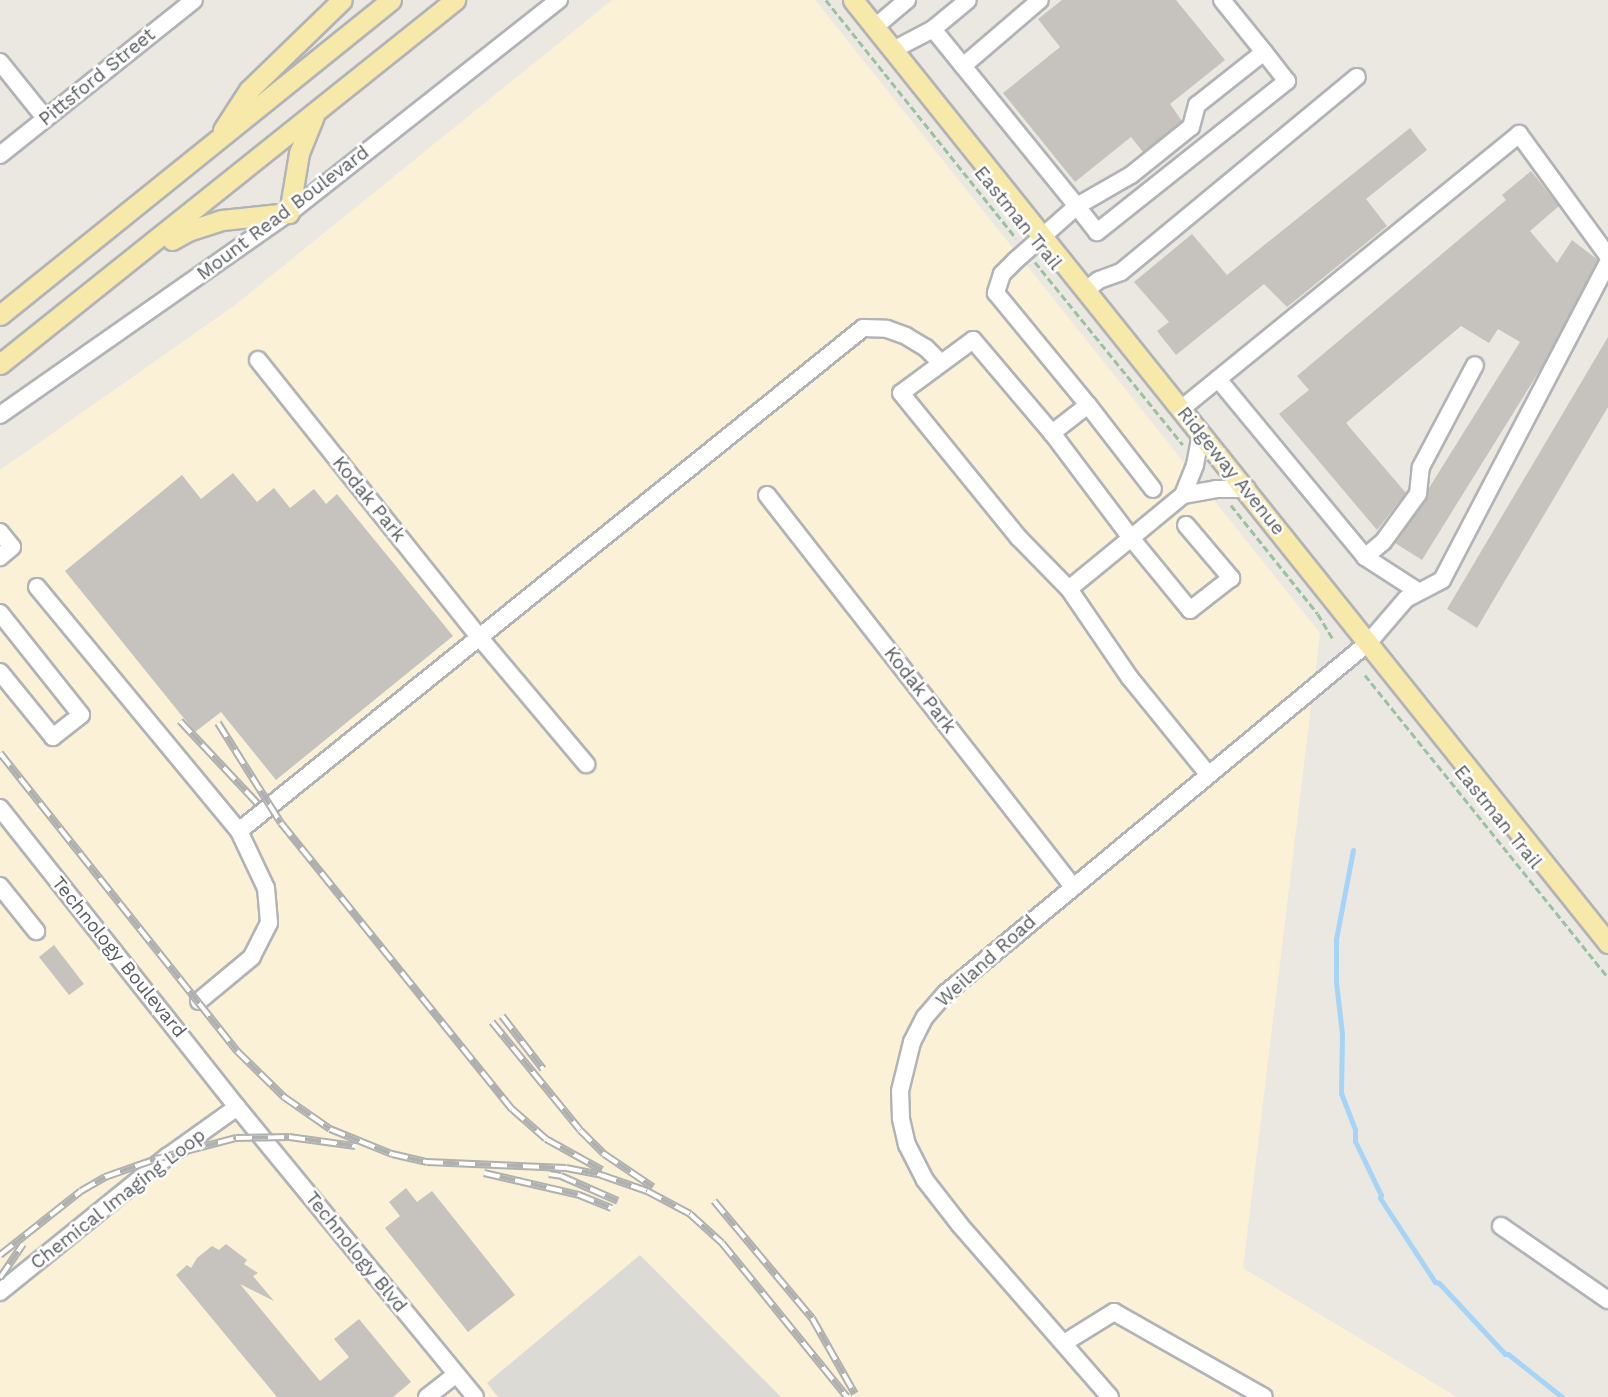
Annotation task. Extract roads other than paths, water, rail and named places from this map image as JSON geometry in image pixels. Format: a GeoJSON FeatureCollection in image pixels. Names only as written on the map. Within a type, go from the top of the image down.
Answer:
{"type":"FeatureCollection","features":[{"type":"Feature","properties":{"kind":"main road"},"geometry":{"type":"LineString","coordinates":[[212,148],[249,90],[342,0]]}},
{"type":"Feature","properties":{"kind":"main road"},"geometry":{"type":"LineString","coordinates":[[0,315],[212,148],[391,0]]}},
{"type":"Feature","properties":{"kind":"main road"},"geometry":{"type":"LineString","coordinates":[[0,365],[126,267],[455,0]]}},
{"type":"Feature","properties":{"kind":"main road","name":"Ridgeway Avenue"},"geometry":{"type":"LineString","coordinates":[[853,0],[1608,943]]}},
{"type":"Feature","properties":{"kind":"main road"},"geometry":{"type":"LineString","coordinates":[[126,267],[188,230],[222,220],[289,213],[299,153],[315,115]]}},
{"type":"Feature","properties":{"kind":"street","name":"Mount Read Boulevard"},"geometry":{"type":"LineString","coordinates":[[0,415],[289,213],[559,0]]}},
{"type":"Feature","properties":{"kind":"street"},"geometry":{"type":"LineString","coordinates":[[875,26],[907,0]]}},
{"type":"Feature","properties":{"kind":"street"},"geometry":{"type":"LineString","coordinates":[[893,50],[933,29],[968,0]]}},
{"type":"Feature","properties":{"kind":"street"},"geometry":{"type":"LineString","coordinates":[[963,66],[1040,0]]}},
{"type":"Feature","properties":{"kind":"street"},"geometry":{"type":"LineString","coordinates":[[933,29],[1097,232],[1287,81],[1222,0]]}},
{"type":"Feature","properties":{"kind":"street","name":"Pittsford Street"},"geometry":{"type":"LineString","coordinates":[[0,155],[191,1]]}},
{"type":"Feature","properties":{"kind":"street"},"geometry":{"type":"LineString","coordinates":[[1153,489],[996,293],[1002,274],[1026,251],[1077,206],[1130,175],[1191,127],[1197,105],[1264,52]]}},
{"type":"Feature","properties":{"kind":"street"},"geometry":{"type":"LineString","coordinates":[[0,62],[46,118]]}},
{"type":"Feature","properties":{"kind":"street"},"geometry":{"type":"LineString","coordinates":[[1086,290],[1099,280],[1121,272],[1357,77]]}},
{"type":"Feature","properties":{"kind":"street"},"geometry":{"type":"LineString","coordinates":[[1181,408],[1519,134],[1608,256]]}},
{"type":"Feature","properties":{"kind":"street","name":"Weiland Road"},"geometry":{"type":"LineString","coordinates":[[1110,1397],[960,1225],[925,1180],[907,1145],[900,1091],[912,1042],[925,1017],[946,993],[1369,642],[1406,599],[1441,580],[1608,263]]}},
{"type":"Feature","properties":{"kind":"street"},"geometry":{"type":"LineString","coordinates":[[239,831],[863,328],[887,329],[906,336],[926,348],[940,362]]}},
{"type":"Feature","properties":{"kind":"street"},"geometry":{"type":"LineString","coordinates":[[1185,525],[1231,578],[1190,610],[1052,433],[973,340],[901,393],[1019,538],[1069,589],[1130,678],[1208,774]]}},
{"type":"Feature","properties":{"kind":"street","name":"Kodak Park"},"geometry":{"type":"LineString","coordinates":[[258,360],[480,638],[586,764]]}},
{"type":"Feature","properties":{"kind":"street"},"geometry":{"type":"LineString","coordinates":[[1365,557],[1390,534],[1418,494],[1421,467],[1475,365]]}},
{"type":"Feature","properties":{"kind":"street"},"geometry":{"type":"LineString","coordinates":[[1218,379],[1365,557],[1419,592]]}},
{"type":"Feature","properties":{"kind":"street"},"geometry":{"type":"LineString","coordinates":[[1052,433],[1088,405]]}},
{"type":"Feature","properties":{"kind":"street"},"geometry":{"type":"LineString","coordinates":[[1183,495],[1195,465],[1201,433]]}},
{"type":"Feature","properties":{"kind":"street"},"geometry":{"type":"LineString","coordinates":[[1069,589],[1183,495],[1216,489],[1247,489]]}},
{"type":"Feature","properties":{"kind":"street","name":"Kodak Park"},"geometry":{"type":"LineString","coordinates":[[768,495],[1073,886]]}},
{"type":"Feature","properties":{"kind":"street"},"geometry":{"type":"LineString","coordinates":[[0,532],[12,547],[0,557]]}},
{"type":"Feature","properties":{"kind":"street"},"geometry":{"type":"LineString","coordinates":[[37,587],[239,831],[266,888],[269,923],[252,957],[199,1001]]}},
{"type":"Feature","properties":{"kind":"street"},"geometry":{"type":"LineString","coordinates":[[0,612],[81,715],[53,737],[0,672]]}},
{"type":"Feature","properties":{"kind":"street","name":"Technology Boulevard"},"geometry":{"type":"LineString","coordinates":[[2,813],[237,1107]]}},
{"type":"Feature","properties":{"kind":"street"},"geometry":{"type":"LineString","coordinates":[[0,886],[36,931]]}},
{"type":"Feature","properties":{"kind":"street","name":"Chemical Imaging Loop"},"geometry":{"type":"LineString","coordinates":[[0,1292],[167,1157],[237,1107]]}},
{"type":"Feature","properties":{"kind":"street","name":"Technology Blvd"},"geometry":{"type":"LineString","coordinates":[[237,1107],[475,1397]]}},
{"type":"Feature","properties":{"kind":"street"},"geometry":{"type":"LineString","coordinates":[[1501,1226],[1608,1300]]}},
{"type":"Feature","properties":{"kind":"street"},"geometry":{"type":"LineString","coordinates":[[1064,1343],[1114,1312],[1264,1397]]}},
{"type":"Feature","properties":{"kind":"street"},"geometry":{"type":"LineString","coordinates":[[427,1397],[456,1374]]}},
{"type":"Feature","properties":{"kind":"waterway"},"geometry":{"type":"LineString","coordinates":[[1353,850],[1336,939],[1336,982],[1342,1034],[1341,1093],[1355,1129],[1355,1141],[1381,1195],[1380,1198],[1435,1282],[1439,1283],[1505,1354],[1562,1397]]}},
{"type":"Feature","properties":{"kind":"railway"},"geometry":{"type":"LineString","coordinates":[[180,721],[259,805]]}},
{"type":"Feature","properties":{"kind":"railway"},"geometry":{"type":"LineString","coordinates":[[218,723],[281,823],[512,1109],[546,1139],[602,1170]]}},
{"type":"Feature","properties":{"kind":"railway"},"geometry":{"type":"LineString","coordinates":[[0,753],[237,1051],[284,1097],[330,1129],[392,1154],[427,1162],[566,1168],[601,1175],[647,1191],[690,1214],[722,1243],[847,1397]]}},
{"type":"Feature","properties":{"kind":"railway"},"geometry":{"type":"LineString","coordinates":[[502,1016],[543,1069]]}},
{"type":"Feature","properties":{"kind":"railway"},"geometry":{"type":"LineString","coordinates":[[492,1022],[580,1130],[604,1154],[653,1187]]}},
{"type":"Feature","properties":{"kind":"railway"},"geometry":{"type":"LineString","coordinates":[[0,1255],[81,1191],[105,1177],[156,1159],[236,1138],[289,1137],[355,1146]]}},
{"type":"Feature","properties":{"kind":"railway"},"geometry":{"type":"LineString","coordinates":[[484,1173],[579,1195],[611,1208]]}},
{"type":"Feature","properties":{"kind":"railway"},"geometry":{"type":"LineString","coordinates":[[549,1174],[561,1176],[618,1201]]}},
{"type":"Feature","properties":{"kind":"railway"},"geometry":{"type":"LineString","coordinates":[[714,1201],[812,1318],[855,1394]]}},
{"type":"Feature","properties":{"kind":"railway"},"geometry":{"type":"LineString","coordinates":[[0,1278],[23,1244]]}}]}
